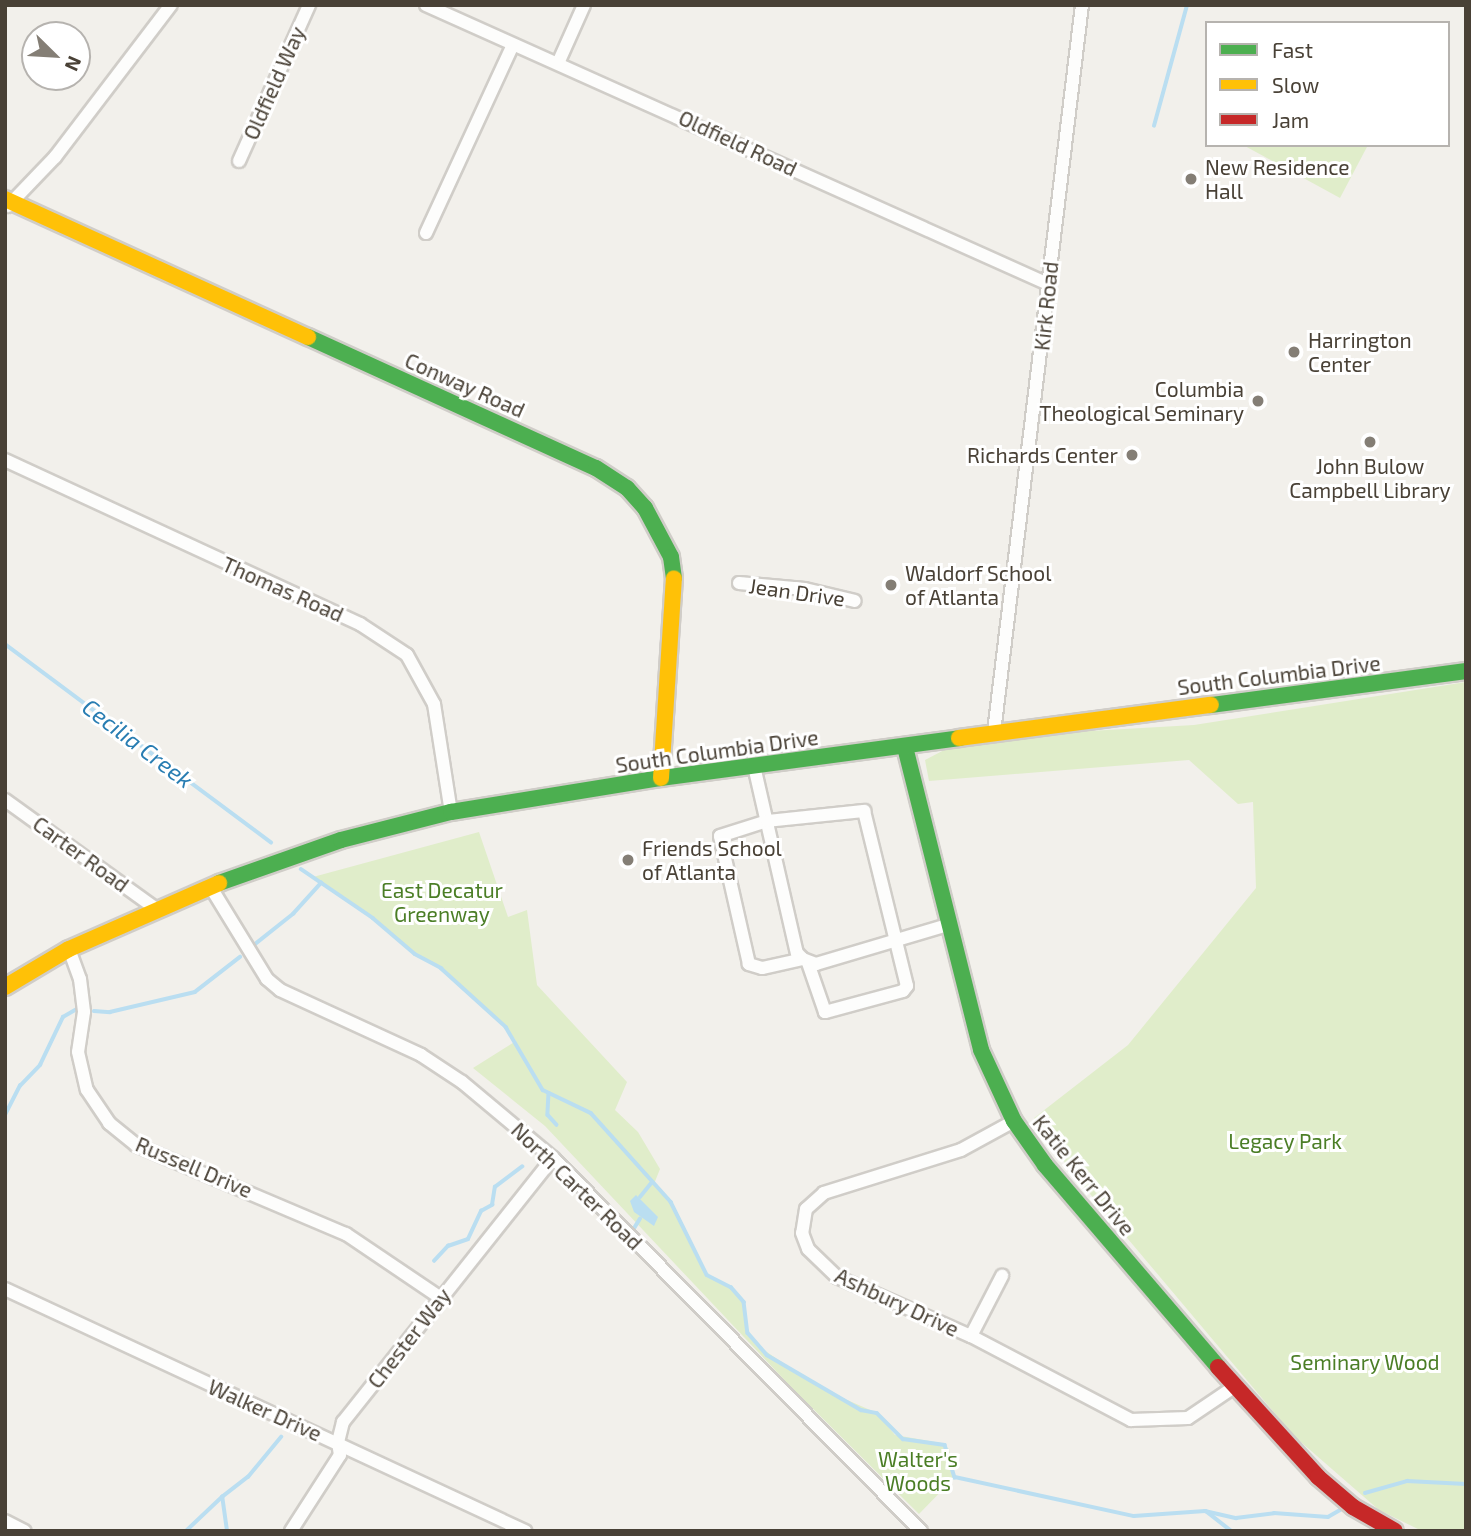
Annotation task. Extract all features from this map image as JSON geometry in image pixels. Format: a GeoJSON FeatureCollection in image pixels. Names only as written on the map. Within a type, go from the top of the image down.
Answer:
{"type":"FeatureCollection","features":[{"type":"Feature","properties":{"kind":"street"},"geometry":{"type":"LineString","coordinates":[[8,203],[55,158],[171,5]]}},
{"type":"Feature","properties":{"kind":"street","name":"Oldfield Way"},"geometry":{"type":"LineString","coordinates":[[239,161],[309,5]]}},
{"type":"Feature","properties":{"kind":"street","name":"Oldfield Road"},"geometry":{"type":"LineString","coordinates":[[426,5],[513,45],[559,61],[1048,284]]}},
{"type":"Feature","properties":{"kind":"street"},"geometry":{"type":"LineString","coordinates":[[559,61],[584,5]]}},
{"type":"Feature","properties":{"kind":"street","name":"Kirk Road"},"geometry":{"type":"LineString","coordinates":[[995,732],[1082,5]]}},
{"type":"Feature","properties":{"kind":"street"},"geometry":{"type":"LineString","coordinates":[[426,233],[513,45]]}},
{"type":"Feature","properties":{"kind":"street","name":"Conway Road"},"geometry":{"type":"LineString","coordinates":[[8,203],[596,468],[627,488],[645,508],[671,557],[676,589],[661,778]]}},
{"type":"Feature","properties":{"kind":"street","name":"Thomas Road"},"geometry":{"type":"LineString","coordinates":[[5,460],[360,624],[407,655],[434,704],[451,812]]}},
{"type":"Feature","properties":{"kind":"street","name":"Jean Drive"},"geometry":{"type":"LineString","coordinates":[[739,583],[805,589],[855,601]]}},
{"type":"Feature","properties":{"kind":"street","name":"South Columbia Drive"},"geometry":{"type":"LineString","coordinates":[[5,987],[69,949],[155,908],[210,886],[341,840],[451,812],[661,778],[1466,671]]}},
{"type":"Feature","properties":{"kind":"street","name":"Katie Kerr Drive"},"geometry":{"type":"LineString","coordinates":[[905,747],[981,1050],[1014,1121],[1045,1165],[1234,1387],[1318,1478],[1353,1507],[1395,1531]]}},
{"type":"Feature","properties":{"kind":"street"},"geometry":{"type":"LineString","coordinates":[[754,766],[767,821],[797,953],[805,961],[821,1008],[830,1012],[903,991],[907,986],[897,940],[864,811],[767,821],[720,836],[748,964],[762,968],[805,961],[897,940],[948,925]]}},
{"type":"Feature","properties":{"kind":"street","name":"Carter Road"},"geometry":{"type":"LineString","coordinates":[[5,800],[155,908]]}},
{"type":"Feature","properties":{"kind":"street","name":"North Carter Road"},"geometry":{"type":"LineString","coordinates":[[210,886],[257,968],[280,990],[421,1055],[462,1082],[553,1158],[921,1531]]}},
{"type":"Feature","properties":{"kind":"street","name":"Russell Drive"},"geometry":{"type":"LineString","coordinates":[[69,949],[80,979],[85,1012],[78,1052],[87,1090],[109,1123],[136,1145],[346,1234],[441,1298]]}},
{"type":"Feature","properties":{"kind":"street","name":"Ashbury Drive"},"geometry":{"type":"LineString","coordinates":[[1014,1121],[961,1150],[824,1193],[806,1209],[802,1233],[819,1264],[860,1288],[971,1336],[1131,1420],[1188,1418],[1234,1387]]}},
{"type":"Feature","properties":{"kind":"street","name":"Chester Way"},"geometry":{"type":"LineString","coordinates":[[291,1531],[340,1455],[338,1442],[343,1422],[553,1158]]}},
{"type":"Feature","properties":{"kind":"street"},"geometry":{"type":"LineString","coordinates":[[971,1336],[1002,1276]]}},
{"type":"Feature","properties":{"kind":"street","name":"Walker Drive"},"geometry":{"type":"LineString","coordinates":[[5,1289],[525,1531]]}},
{"type":"Feature","properties":{"kind":"street"},"geometry":{"type":"LineString","coordinates":[[5,1521],[25,1531]]}},
{"type":"Feature","properties":{"kind":"green space"},"geometry":{"type":"Polygon","coordinates":[[[1247,147],[1367,147],[1340,198],[1247,147]]]}},
{"type":"Feature","properties":{"kind":"green space","name":"Legacy Park"},"geometry":{"type":"Polygon","coordinates":[[[1466,682],[1466,1531],[1422,1531],[1379,1510],[1294,1436],[1069,1169],[1034,1118],[1128,1045],[1256,888],[1253,802],[1238,804],[1189,760],[929,781],[925,760],[948,748],[1004,736],[1194,725],[1466,682]]]}},
{"type":"Feature","properties":{"kind":"green space","name":"East Decatur Greenway"},"geometry":{"type":"Polygon","coordinates":[[[479,832],[508,917],[527,910],[537,985],[627,1082],[615,1110],[638,1132],[660,1169],[654,1184],[677,1212],[707,1275],[731,1287],[744,1302],[748,1333],[755,1344],[822,1389],[877,1413],[895,1435],[941,1443],[949,1449],[955,1477],[919,1514],[791,1387],[545,1126],[473,1068],[516,1041],[506,1027],[441,968],[415,954],[373,918],[313,877],[479,832]]]}},
{"type":"Feature","properties":{"kind":"water"},"geometry":{"type":"Polygon","coordinates":[[[636,1195],[658,1217],[654,1226],[634,1212],[630,1201],[636,1195]]]}},
{"type":"Feature","properties":{"kind":"waterway"},"geometry":{"type":"LineString","coordinates":[[1154,126],[1187,5]]}},
{"type":"Feature","properties":{"kind":"waterway","name":"Cecilia Creek"},"geometry":{"type":"LineString","coordinates":[[5,644],[271,842]]}},
{"type":"Feature","properties":{"kind":"waterway","name":"Cecilia Creek"},"geometry":{"type":"LineString","coordinates":[[301,869],[373,918],[415,954],[441,968],[506,1027],[543,1090],[591,1113],[671,1202],[707,1275],[731,1287],[744,1302],[748,1333],[767,1355],[861,1410],[877,1413],[903,1439],[945,1445],[955,1477],[1134,1516],[1205,1511],[1236,1518],[1274,1513],[1328,1517],[1340,1510]]}},
{"type":"Feature","properties":{"kind":"waterway"},"geometry":{"type":"LineString","coordinates":[[254,945],[293,914],[321,883]]}},
{"type":"Feature","properties":{"kind":"waterway"},"geometry":{"type":"LineString","coordinates":[[94,1011],[110,1012],[195,992],[240,957]]}},
{"type":"Feature","properties":{"kind":"waterway"},"geometry":{"type":"LineString","coordinates":[[5,1115],[20,1086],[40,1065],[63,1017],[75,1010]]}},
{"type":"Feature","properties":{"kind":"waterway"},"geometry":{"type":"LineString","coordinates":[[549,1093],[548,1115],[557,1125]]}},
{"type":"Feature","properties":{"kind":"waterway"},"geometry":{"type":"LineString","coordinates":[[434,1261],[448,1246],[468,1239],[481,1211],[492,1205],[495,1187],[522,1167]]}},
{"type":"Feature","properties":{"kind":"waterway"},"geometry":{"type":"LineString","coordinates":[[640,1197],[652,1182]]}},
{"type":"Feature","properties":{"kind":"waterway"},"geometry":{"type":"LineString","coordinates":[[633,1230],[640,1219]]}},
{"type":"Feature","properties":{"kind":"waterway"},"geometry":{"type":"LineString","coordinates":[[227,1531],[222,1497],[248,1477],[281,1437]]}},
{"type":"Feature","properties":{"kind":"waterway","name":"Cecilia Creek"},"geometry":{"type":"LineString","coordinates":[[1365,1493],[1407,1481],[1466,1484]]}},
{"type":"Feature","properties":{"kind":"waterway"},"geometry":{"type":"LineString","coordinates":[[186,1531],[222,1497]]}},
{"type":"Feature","properties":{"kind":"waterway"},"geometry":{"type":"LineString","coordinates":[[1206,1511],[1232,1531]]}},
{"type":"Feature","properties":{"kind":"traffic: fast"},"geometry":{"type":"LineString","coordinates":[[308,337],[596,468],[627,488],[645,508],[671,557],[674,578]]}},
{"type":"Feature","properties":{"kind":"traffic: fast"},"geometry":{"type":"LineString","coordinates":[[1211,705],[1466,671]]}},
{"type":"Feature","properties":{"kind":"traffic: fast"},"geometry":{"type":"LineString","coordinates":[[219,883],[341,840],[451,812],[661,778],[959,738]]}},
{"type":"Feature","properties":{"kind":"traffic: fast"},"geometry":{"type":"LineString","coordinates":[[905,747],[981,1050],[1014,1121],[1045,1165],[1218,1367]]}},
{"type":"Feature","properties":{"kind":"traffic: slow"},"geometry":{"type":"LineString","coordinates":[[5,199],[308,337]]}},
{"type":"Feature","properties":{"kind":"traffic: slow"},"geometry":{"type":"LineString","coordinates":[[661,778],[674,578]]}},
{"type":"Feature","properties":{"kind":"traffic: slow"},"geometry":{"type":"LineString","coordinates":[[959,738],[1211,705]]}},
{"type":"Feature","properties":{"kind":"traffic: slow"},"geometry":{"type":"LineString","coordinates":[[5,987],[69,949],[219,883]]}},
{"type":"Feature","properties":{"kind":"traffic: jam"},"geometry":{"type":"LineString","coordinates":[[1218,1367],[1318,1477],[1353,1507],[1395,1531]]}},
{"type":"Feature","properties":{"kind":"place","name":"New Residence Hall"},"geometry":{"type":"Point","coordinates":[1191,179]}},
{"type":"Feature","properties":{"kind":"place","name":"Harrington Center"},"geometry":{"type":"Point","coordinates":[1294,352]}},
{"type":"Feature","properties":{"kind":"place","name":"Columbia Theological Seminary"},"geometry":{"type":"Point","coordinates":[1258,401]}},
{"type":"Feature","properties":{"kind":"place","name":"John Bulow Campbell Library"},"geometry":{"type":"Point","coordinates":[1370,442]}},
{"type":"Feature","properties":{"kind":"place","name":"Richards Center"},"geometry":{"type":"Point","coordinates":[1132,455]}},
{"type":"Feature","properties":{"kind":"place","name":"Waldorf School of Atlanta"},"geometry":{"type":"Point","coordinates":[891,585]}},
{"type":"Feature","properties":{"kind":"place","name":"Friends School of Atlanta"},"geometry":{"type":"Point","coordinates":[628,860]}},
{"type":"Feature","properties":{"kind":"park label","name":"Seminary Wood"},"geometry":{"type":"Point","coordinates":[1365,1362]}},
{"type":"Feature","properties":{"kind":"park label","name":"Walter's Woods"},"geometry":{"type":"Point","coordinates":[918,1471]}}]}
